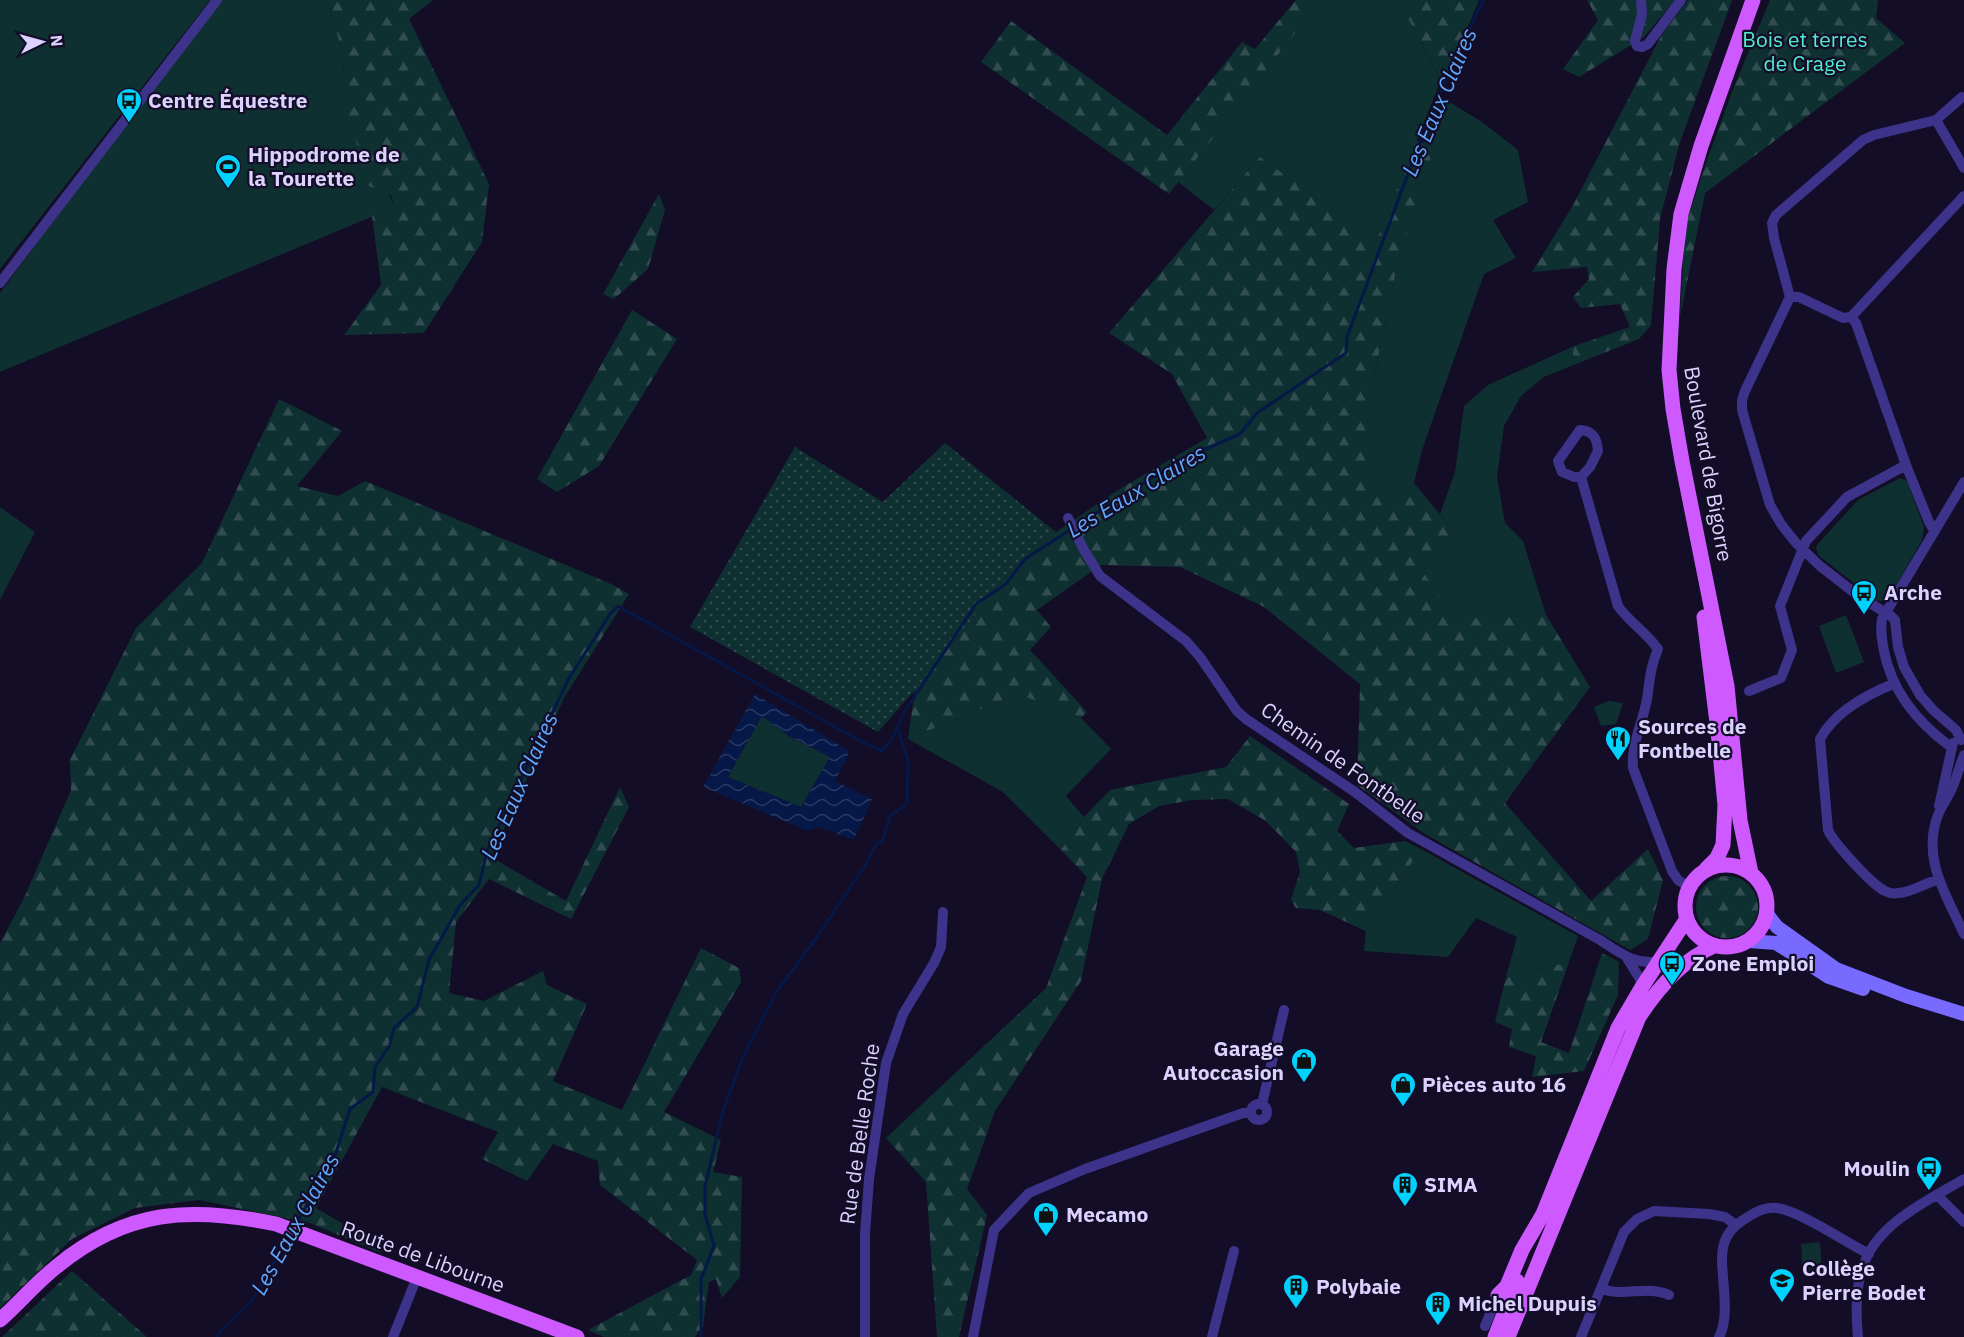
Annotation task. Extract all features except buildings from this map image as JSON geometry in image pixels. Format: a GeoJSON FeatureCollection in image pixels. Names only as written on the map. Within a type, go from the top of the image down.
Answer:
{"type":"FeatureCollection","features":[{"type":"Feature","properties":{"kind":"main road","name":"Boulevard de Bigorre"},"geometry":{"type":"LineString","coordinates":[[1706,869],[1717,858],[1723,846],[1725,805],[1706,631],[1667,414],[1663,378],[1663,323],[1667,265],[1675,209],[1695,139],[1745,0]]}},
{"type":"Feature","properties":{"kind":"main road","name":"Boulevard de Bigorre"},"geometry":{"type":"LineString","coordinates":[[1751,873],[1740,820],[1727,686],[1682,462],[1669,370],[1674,269],[1681,214],[1701,146],[1753,0]]}},
{"type":"Feature","properties":{"kind":"main road"},"geometry":{"type":"LineString","coordinates":[[1729,864],[1751,873],[1764,891],[1767,902],[1767,914],[1760,929],[1748,941],[1726,948],[1714,946],[1697,936],[1686,920],[1685,897],[1696,876],[1706,869],[1729,864]]}},
{"type":"Feature","properties":{"kind":"main road"},"geometry":{"type":"LineString","coordinates":[[1767,914],[1777,927],[1836,969],[1906,996],[1964,1014]]}},
{"type":"Feature","properties":{"kind":"main road"},"geometry":{"type":"LineString","coordinates":[[1488,1333],[1543,1214],[1618,1028],[1686,920]]}},
{"type":"Feature","properties":{"kind":"main road"},"geometry":{"type":"LineString","coordinates":[[1748,941],[1776,943],[1840,982],[1873,991],[1906,996]]}},
{"type":"Feature","properties":{"kind":"main road"},"geometry":{"type":"LineString","coordinates":[[1508,1337],[1639,1017],[1665,983],[1683,965],[1699,953],[1714,946]]}},
{"type":"Feature","properties":{"kind":"main road","name":"Route de Libourne"},"geometry":{"type":"LineString","coordinates":[[0,1320],[56,1267],[92,1242],[140,1221],[168,1215],[205,1214],[251,1219],[284,1227],[417,1277],[547,1331],[577,1337]]}},
{"type":"Feature","properties":{"kind":"main road"},"geometry":{"type":"LineString","coordinates":[[1498,1295],[1507,1286],[1522,1250],[1543,1214]]}},
{"type":"Feature","properties":{"kind":"street"},"geometry":{"type":"LineString","coordinates":[[0,283],[217,0]]}},
{"type":"Feature","properties":{"kind":"street"},"geometry":{"type":"LineString","coordinates":[[1641,0],[1642,14],[1635,40],[1637,46],[1642,47],[1648,44],[1654,32],[1681,0]]}},
{"type":"Feature","properties":{"kind":"street"},"geometry":{"type":"LineString","coordinates":[[1962,97],[1936,120],[1863,140],[1776,215],[1772,223],[1774,238],[1790,297],[1745,391],[1742,410],[1770,505],[1781,524],[1820,566],[1895,620],[1898,647],[1904,667],[1920,695],[1956,730],[1963,741]]}},
{"type":"Feature","properties":{"kind":"street"},"geometry":{"type":"LineString","coordinates":[[1936,120],[1964,168]]}},
{"type":"Feature","properties":{"kind":"street"},"geometry":{"type":"LineString","coordinates":[[1790,297],[1798,297],[1843,318],[1851,317],[1964,196]]}},
{"type":"Feature","properties":{"kind":"street"},"geometry":{"type":"LineString","coordinates":[[1851,317],[1856,323],[1906,465],[1934,530]]}},
{"type":"Feature","properties":{"kind":"street"},"geometry":{"type":"LineString","coordinates":[[1580,430],[1591,432],[1595,436],[1598,451],[1590,467],[1581,477],[1562,472],[1558,461],[1580,430]]}},
{"type":"Feature","properties":{"kind":"street"},"geometry":{"type":"LineString","coordinates":[[1749,691],[1781,678],[1792,650],[1780,606],[1806,542],[1847,497],[1906,465]]}},
{"type":"Feature","properties":{"kind":"street"},"geometry":{"type":"LineString","coordinates":[[1581,477],[1618,606],[1623,614],[1648,634],[1658,649],[1651,666],[1647,701],[1632,757],[1633,768],[1672,872],[1678,880],[1689,887]]}},
{"type":"Feature","properties":{"kind":"street"},"geometry":{"type":"LineString","coordinates":[[1938,813],[1953,787],[1964,754],[1956,755],[1908,707],[1893,684],[1880,629],[1882,619],[1964,482]]}},
{"type":"Feature","properties":{"kind":"street","name":"Chemin de Fontbelle"},"geometry":{"type":"LineString","coordinates":[[1069,520],[1100,576],[1186,641],[1200,657],[1237,711],[1246,719],[1354,792],[1408,833],[1580,928],[1626,958],[1645,963],[1659,961]]}},
{"type":"Feature","properties":{"kind":"street"},"geometry":{"type":"LineString","coordinates":[[1893,684],[1872,692],[1842,714],[1826,727],[1820,739],[1828,830],[1834,841],[1885,891],[1907,892],[1938,880]]}},
{"type":"Feature","properties":{"kind":"street"},"geometry":{"type":"LineString","coordinates":[[1963,741],[1956,740],[1951,748],[1932,839],[1934,866],[1938,880],[1964,934]]}},
{"type":"Feature","properties":{"kind":"street","name":"Rue de Belle Roche"},"geometry":{"type":"LineString","coordinates":[[865,1337],[865,1234],[868,1190],[886,1063],[903,1014],[938,955],[941,947],[943,912]]}},
{"type":"Feature","properties":{"kind":"street"},"geometry":{"type":"LineString","coordinates":[[1626,958],[1637,973],[1642,987]]}},
{"type":"Feature","properties":{"kind":"street"},"geometry":{"type":"LineString","coordinates":[[973,1337],[994,1230],[1029,1193],[1085,1169],[1243,1113],[1251,1113],[1254,1106],[1262,1104],[1284,1010]]}},
{"type":"Feature","properties":{"kind":"street"},"geometry":{"type":"LineString","coordinates":[[1858,1337],[1858,1290],[1864,1263],[1869,1254],[1895,1222],[1964,1179]]}},
{"type":"Feature","properties":{"kind":"street"},"geometry":{"type":"LineString","coordinates":[[1938,1196],[1964,1222]]}},
{"type":"Feature","properties":{"kind":"street"},"geometry":{"type":"LineString","coordinates":[[1719,1337],[1724,1318],[1722,1250],[1725,1239],[1736,1225],[1754,1213],[1770,1208],[1787,1211],[1869,1254]]}},
{"type":"Feature","properties":{"kind":"street"},"geometry":{"type":"LineString","coordinates":[[1581,1337],[1624,1232],[1646,1213],[1663,1210],[1708,1214],[1725,1217],[1736,1225]]}},
{"type":"Feature","properties":{"kind":"street"},"geometry":{"type":"LineString","coordinates":[[1212,1337],[1234,1251]]}},
{"type":"Feature","properties":{"kind":"street"},"geometry":{"type":"LineString","coordinates":[[393,1337],[417,1277]]}},
{"type":"Feature","properties":{"kind":"street"},"geometry":{"type":"LineString","coordinates":[[1602,1289],[1624,1293],[1661,1292],[1669,1295]]}},
{"type":"Feature","properties":{"kind":"street"},"geometry":{"type":"LineString","coordinates":[[1488,1333],[1498,1295]]}},
{"type":"Feature","properties":{"kind":"green space"},"geometry":{"type":"Polygon","coordinates":[[[0,0],[210,0],[0,269],[0,0]]]}},
{"type":"Feature","properties":{"kind":"green space","name":"Hippodrome de la Tourette"},"geometry":{"type":"Polygon","coordinates":[[[222,0],[328,0],[344,67],[340,86],[395,207],[0,372],[0,293],[222,0]]]}},
{"type":"Feature","properties":{"kind":"green space"},"geometry":{"type":"Polygon","coordinates":[[[328,0],[433,0],[409,19],[489,184],[482,242],[424,333],[344,335],[381,285],[372,216],[395,207],[391,195],[369,186],[340,86],[344,67],[328,0]]]}},
{"type":"Feature","properties":{"kind":"green space"},"geometry":{"type":"Polygon","coordinates":[[[1296,0],[1321,0],[1169,194],[981,62],[1011,21],[1167,135],[1242,42],[1255,49],[1296,0]]]}},
{"type":"Feature","properties":{"kind":"green space"},"geometry":{"type":"Polygon","coordinates":[[[1321,0],[1398,0],[1441,80],[1376,242],[1260,157],[1214,210],[1178,182],[1321,0]]]}},
{"type":"Feature","properties":{"kind":"green space"},"geometry":{"type":"Polygon","coordinates":[[[1398,0],[1479,0],[1444,85],[1398,0]]]}},
{"type":"Feature","properties":{"kind":"green space"},"geometry":{"type":"Polygon","coordinates":[[[1587,0],[1675,0],[1644,37],[1579,77],[1563,69],[1598,20],[1587,0]]]}},
{"type":"Feature","properties":{"kind":"green space"},"geometry":{"type":"Polygon","coordinates":[[[1688,0],[1732,0],[1679,145],[1660,219],[1651,325],[1639,339],[1571,366],[1574,346],[1630,327],[1620,304],[1581,308],[1573,297],[1589,279],[1587,267],[1532,272],[1572,207],[1661,36],[1688,0]]]}},
{"type":"Feature","properties":{"kind":"green space","name":"Bois et terres de Crage"},"geometry":{"type":"Polygon","coordinates":[[[1770,0],[1878,0],[1876,18],[1905,43],[1705,193],[1680,317],[1685,227],[1734,87],[1770,0]]]}},
{"type":"Feature","properties":{"kind":"green space"},"geometry":{"type":"Polygon","coordinates":[[[1443,98],[1482,122],[1518,150],[1528,202],[1493,220],[1516,258],[1484,274],[1422,450],[1414,483],[1399,499],[1367,491],[1367,411],[1399,257],[1434,148],[1423,143],[1443,98]]]}},
{"type":"Feature","properties":{"kind":"green space"},"geometry":{"type":"Polygon","coordinates":[[[1416,140],[1434,148],[1399,257],[1367,411],[1367,491],[1399,499],[1414,483],[1453,530],[1423,572],[1456,619],[1546,615],[1590,687],[1505,803],[1591,901],[1648,849],[1663,880],[1648,939],[1630,950],[1425,834],[1357,785],[1360,684],[1264,607],[1180,567],[1101,565],[1037,610],[1051,627],[1030,650],[1087,712],[1081,718],[1018,694],[908,739],[915,690],[1003,580],[1056,532],[1118,490],[1207,438],[1172,374],[1109,333],[1260,157],[1376,242],[1416,140]]]}},
{"type":"Feature","properties":{"kind":"green space"},"geometry":{"type":"Polygon","coordinates":[[[659,194],[665,210],[648,269],[614,299],[603,294],[659,194]]]}},
{"type":"Feature","properties":{"kind":"green space"},"geometry":{"type":"Polygon","coordinates":[[[632,310],[677,339],[599,466],[557,492],[537,479],[632,310]]]}},
{"type":"Feature","properties":{"kind":"green space"},"geometry":{"type":"Polygon","coordinates":[[[1574,346],[1571,366],[1544,377],[1521,396],[1504,426],[1497,477],[1505,523],[1523,541],[1546,615],[1456,620],[1423,572],[1453,530],[1440,514],[1455,472],[1464,406],[1488,385],[1574,346]]]}},
{"type":"Feature","properties":{"kind":"green space"},"geometry":{"type":"Polygon","coordinates":[[[279,399],[342,431],[297,486],[338,496],[365,481],[611,584],[629,594],[564,698],[491,857],[566,901],[620,787],[629,807],[571,919],[489,879],[456,922],[449,993],[484,1001],[543,971],[547,985],[587,1004],[553,1081],[622,1110],[701,948],[739,968],[741,982],[664,1112],[721,1140],[713,1172],[742,1177],[740,1277],[722,1298],[716,1279],[709,1282],[703,1326],[695,1337],[604,1337],[588,1330],[691,1275],[697,1260],[600,1185],[598,1161],[553,1144],[527,1181],[482,1159],[498,1132],[382,1087],[316,1208],[383,1247],[381,1253],[310,1223],[199,1200],[135,1208],[72,1239],[0,1308],[0,943],[25,896],[71,790],[70,760],[136,628],[202,563],[279,399]]]}},
{"type":"Feature","properties":{"kind":"green space"},"geometry":{"type":"Polygon","coordinates":[[[945,443],[1056,532],[1003,580],[915,690],[878,732],[690,627],[795,447],[883,502],[945,443]]]}},
{"type":"Feature","properties":{"kind":"green space"},"geometry":{"type":"Polygon","coordinates":[[[1900,478],[1907,481],[1924,527],[1922,540],[1888,600],[1877,601],[1819,556],[1816,549],[1817,545],[1858,500],[1900,478]]]}},
{"type":"Feature","properties":{"kind":"green space"},"geometry":{"type":"Polygon","coordinates":[[[0,507],[35,532],[0,600],[0,507]]]}},
{"type":"Feature","properties":{"kind":"green space"},"geometry":{"type":"Polygon","coordinates":[[[1846,615],[1864,662],[1836,673],[1819,626],[1846,615]]]}},
{"type":"Feature","properties":{"kind":"green space"},"geometry":{"type":"Polygon","coordinates":[[[1018,694],[1081,718],[1111,749],[1066,796],[1084,817],[1061,850],[1003,792],[908,739],[1018,694]]]}},
{"type":"Feature","properties":{"kind":"green space"},"geometry":{"type":"Polygon","coordinates":[[[1609,701],[1623,703],[1616,724],[1601,726],[1594,707],[1609,701]]]}},
{"type":"Feature","properties":{"kind":"green space"},"geometry":{"type":"Polygon","coordinates":[[[762,715],[789,736],[830,757],[801,807],[728,777],[762,715]]]}},
{"type":"Feature","properties":{"kind":"green space"},"geometry":{"type":"Polygon","coordinates":[[[1250,736],[1349,804],[1337,831],[1354,848],[1405,841],[1421,849],[1366,931],[1320,910],[1296,908],[1291,900],[1300,872],[1296,852],[1266,821],[1228,799],[1192,800],[1159,806],[1129,824],[1102,879],[1081,981],[995,1111],[967,1189],[987,1215],[959,1337],[937,1337],[926,1182],[886,1138],[1046,988],[1087,877],[1061,850],[1084,817],[1110,790],[1226,767],[1250,736]]]}},
{"type":"Feature","properties":{"kind":"green space"},"geometry":{"type":"Polygon","coordinates":[[[1421,849],[1578,936],[1569,962],[1506,977],[1517,937],[1476,918],[1448,957],[1364,951],[1366,931],[1421,849]]]}},
{"type":"Feature","properties":{"kind":"green space"},"geometry":{"type":"Polygon","coordinates":[[[1727,876],[1739,878],[1749,885],[1756,895],[1758,907],[1756,919],[1749,929],[1739,936],[1727,938],[1715,936],[1705,929],[1698,919],[1696,907],[1698,895],[1705,885],[1715,878],[1727,876]]]}},
{"type":"Feature","properties":{"kind":"green space"},"geometry":{"type":"Polygon","coordinates":[[[1602,953],[1619,962],[1618,995],[1584,1071],[1532,1077],[1536,1056],[1509,1047],[1512,1029],[1495,1022],[1506,977],[1569,962],[1541,1042],[1569,1053],[1602,953]]]}},
{"type":"Feature","properties":{"kind":"green space"},"geometry":{"type":"Polygon","coordinates":[[[1820,1242],[1822,1274],[1803,1276],[1801,1244],[1820,1242]]]}},
{"type":"Feature","properties":{"kind":"green space"},"geometry":{"type":"Polygon","coordinates":[[[72,1271],[147,1337],[2,1337],[72,1271]]]}},
{"type":"Feature","properties":{"kind":"water"},"geometry":{"type":"Polygon","coordinates":[[[755,694],[850,751],[835,781],[872,799],[854,840],[819,827],[808,831],[703,787],[755,694]],[[762,716],[728,777],[801,807],[830,757],[789,736],[762,716]]]}},
{"type":"Feature","properties":{"kind":"waterway","name":"Les Eaux Claires"},"geometry":{"type":"LineString","coordinates":[[1076,526],[1178,461],[1240,434],[1257,413],[1346,353],[1347,337],[1430,115],[1483,0]]}},
{"type":"Feature","properties":{"kind":"waterway","name":"Les Eaux Claires"},"geometry":{"type":"LineString","coordinates":[[295,1226],[336,1153],[350,1109],[373,1092],[375,1067],[390,1045],[394,1028],[417,1007],[429,960],[460,905],[479,885],[487,851],[568,680],[610,614],[618,606],[882,751],[892,739],[903,714],[976,604],[1006,584],[1025,559],[1070,530]]}},
{"type":"Feature","properties":{"kind":"waterway","name":"Les Eaux Claires"},"geometry":{"type":"LineString","coordinates":[[701,1337],[701,1279],[714,1246],[705,1214],[705,1186],[723,1111],[743,1057],[777,991],[817,937],[868,861],[877,843],[882,842],[890,816],[907,804],[908,761],[898,729]]}},
{"type":"Feature","properties":{"kind":"waterway","name":"Les Eaux Claires"},"geometry":{"type":"LineString","coordinates":[[217,1337],[252,1301],[290,1234]]}},
{"type":"Feature","properties":{"kind":"place","name":"Centre Équestre"},"geometry":{"type":"Point","coordinates":[129,124]}},
{"type":"Feature","properties":{"kind":"place","name":"Hippodrome de la Tourette"},"geometry":{"type":"Point","coordinates":[228,190]}},
{"type":"Feature","properties":{"kind":"place","name":"Arche"},"geometry":{"type":"Point","coordinates":[1864,616]}},
{"type":"Feature","properties":{"kind":"place","name":"Sources de Fontbelle"},"geometry":{"type":"Point","coordinates":[1618,762]}},
{"type":"Feature","properties":{"kind":"place","name":"Zone Emploi"},"geometry":{"type":"Point","coordinates":[1672,987]}},
{"type":"Feature","properties":{"kind":"place","name":"Garage Autoccasion"},"geometry":{"type":"Point","coordinates":[1304,1084]}},
{"type":"Feature","properties":{"kind":"place","name":"Pièces auto 16"},"geometry":{"type":"Point","coordinates":[1403,1108]}},
{"type":"Feature","properties":{"kind":"place","name":"Moulin"},"geometry":{"type":"Point","coordinates":[1929,1192]}},
{"type":"Feature","properties":{"kind":"place","name":"SIMA"},"geometry":{"type":"Point","coordinates":[1405,1208]}},
{"type":"Feature","properties":{"kind":"place","name":"Mecamo"},"geometry":{"type":"Point","coordinates":[1046,1238]}},
{"type":"Feature","properties":{"kind":"place","name":"Collège Pierre Bodet"},"geometry":{"type":"Point","coordinates":[1782,1304]}},
{"type":"Feature","properties":{"kind":"place","name":"Polybaie"},"geometry":{"type":"Point","coordinates":[1296,1310]}},
{"type":"Feature","properties":{"kind":"place","name":"Michel Dupuis"},"geometry":{"type":"Point","coordinates":[1438,1327]}}]}
